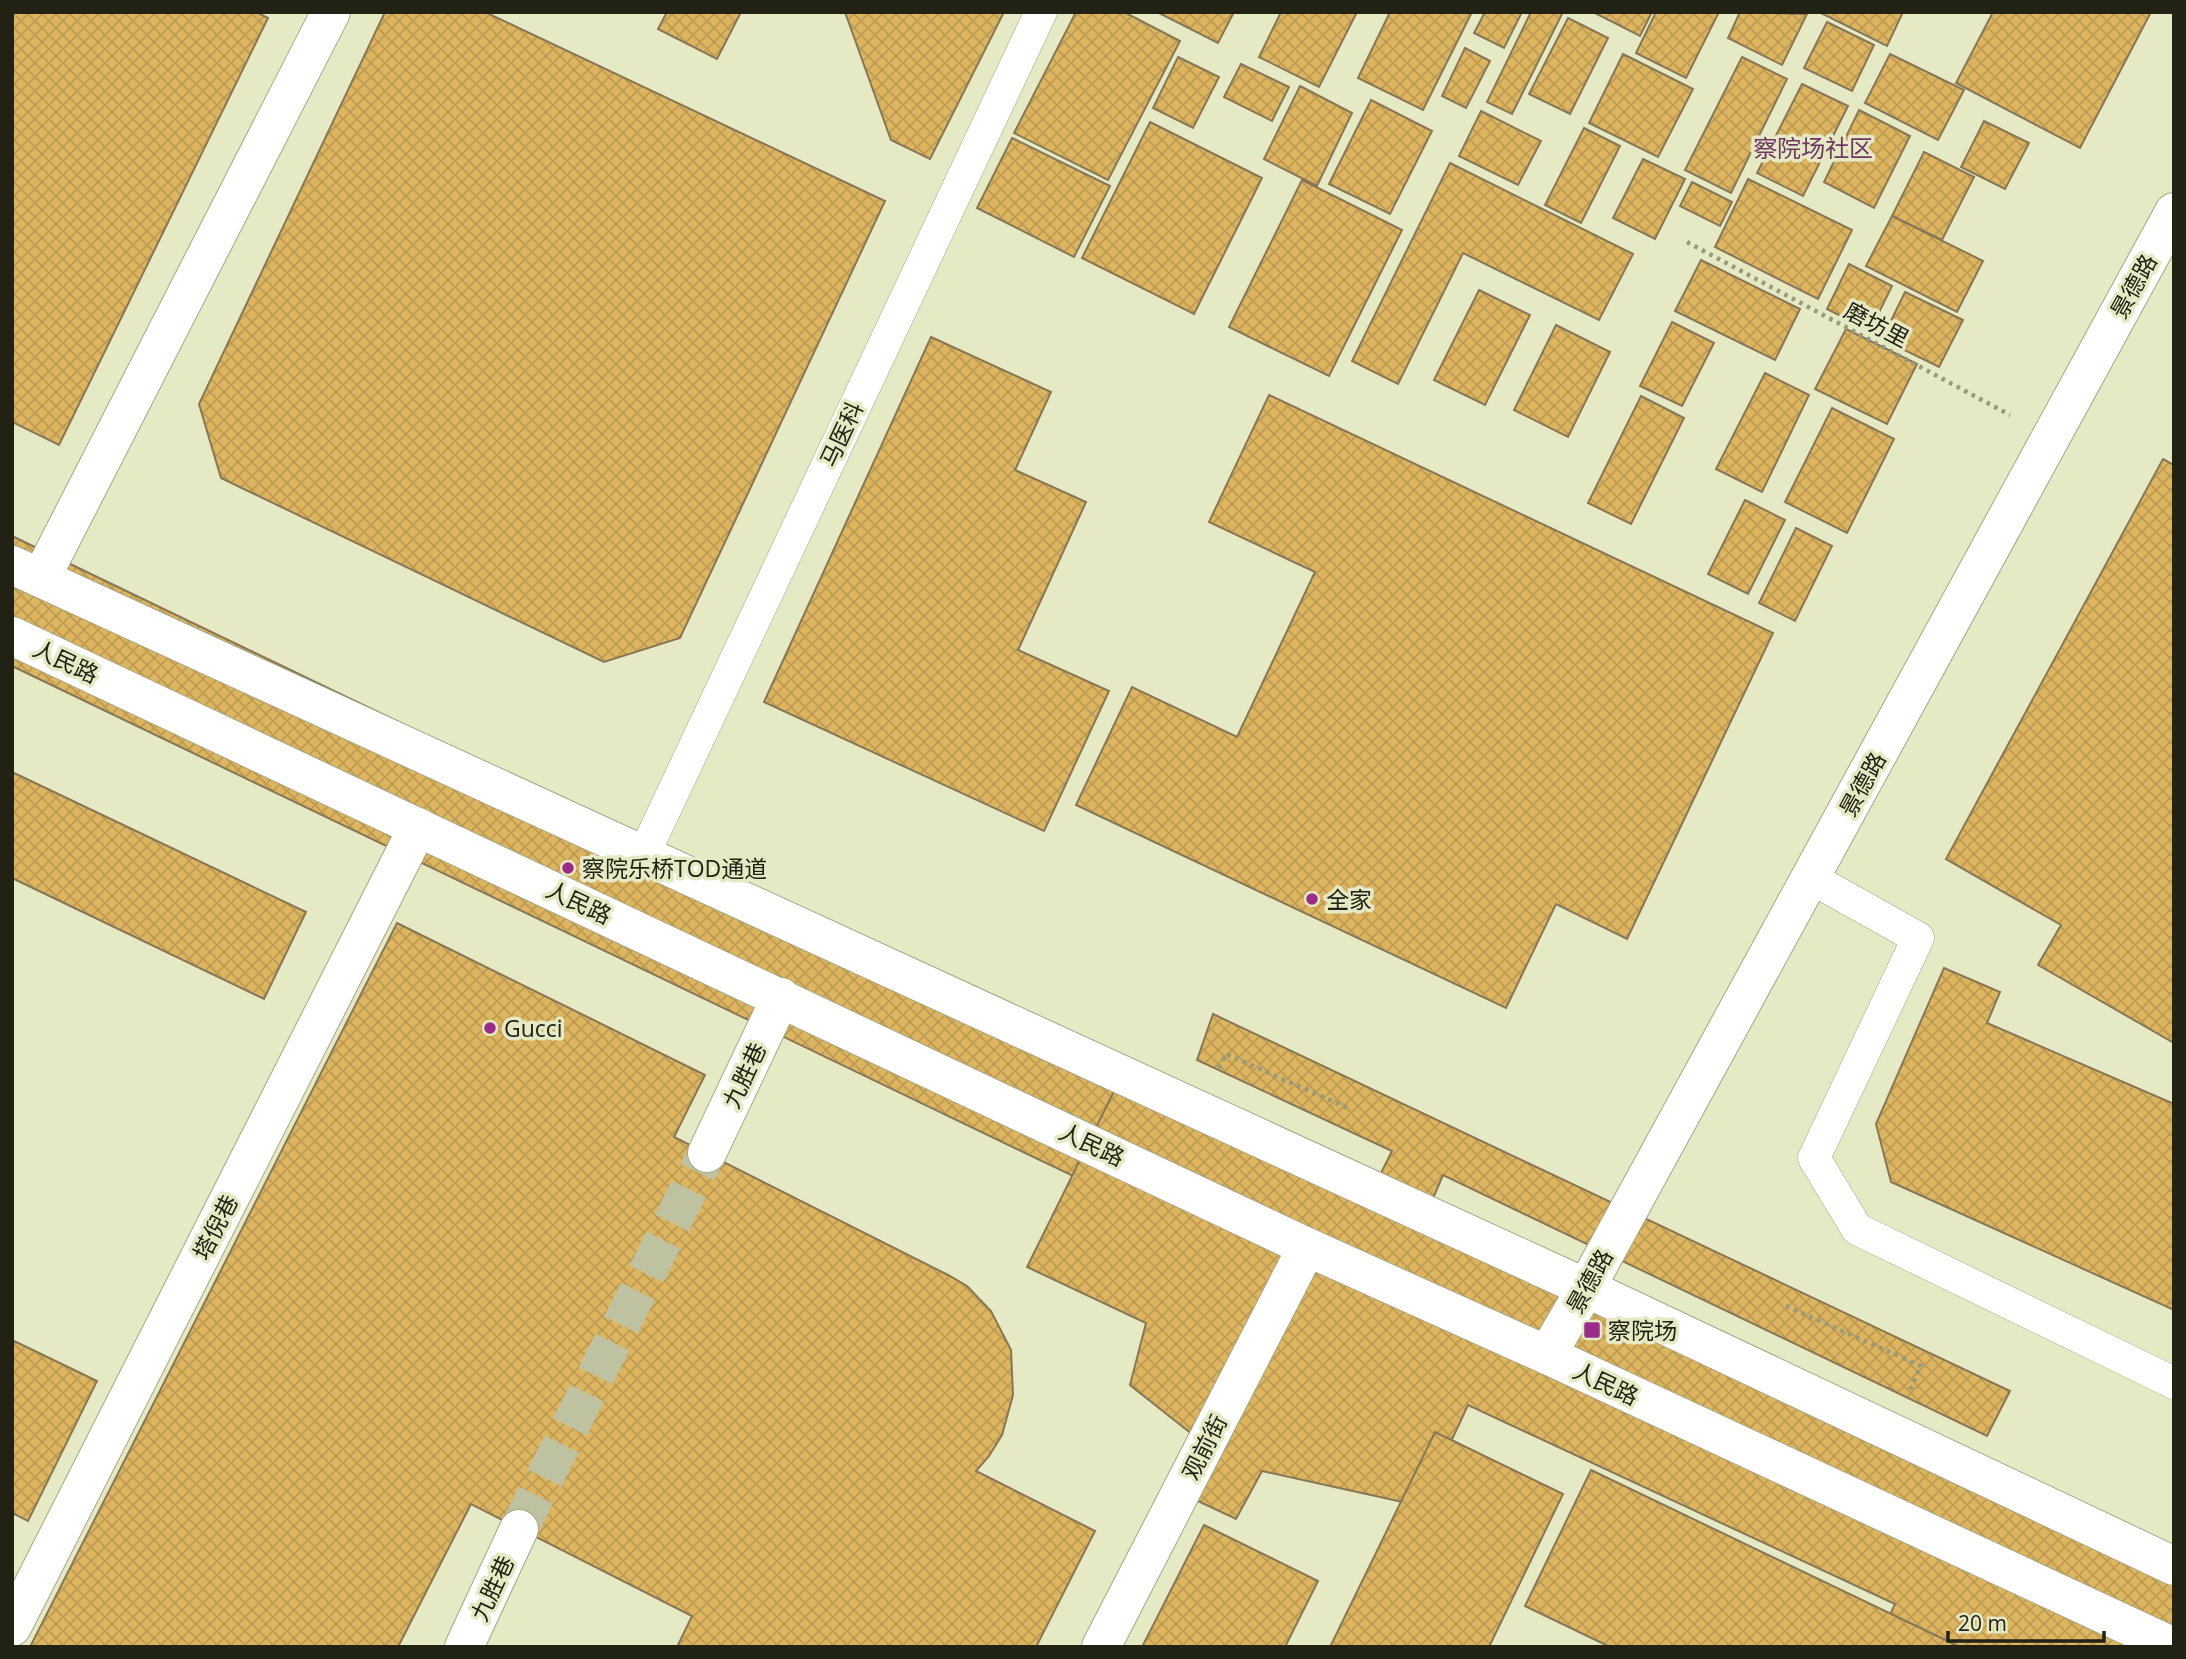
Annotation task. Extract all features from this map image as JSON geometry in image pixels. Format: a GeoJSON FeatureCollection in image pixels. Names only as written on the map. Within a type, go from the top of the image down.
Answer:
{"type":"FeatureCollection","features":[{"type":"Feature","properties":{"kind":"main road"},"geometry":{"type":"LineString","coordinates":[[331,12],[26,572],[1586,1288],[2174,1566]]}},
{"type":"Feature","properties":{"kind":"main road","name":"景德路"},"geometry":{"type":"LineString","coordinates":[[1547,1355],[2174,212]]}},
{"type":"Feature","properties":{"kind":"main road","name":"人民路"},"geometry":{"type":"LineString","coordinates":[[12,636],[1307,1247],[1547,1355],[2174,1647]]}},
{"type":"Feature","properties":{"kind":"main road","name":"塔倪巷"},"geometry":{"type":"LineString","coordinates":[[12,1627],[418,827]]}},
{"type":"Feature","properties":{"kind":"main road","name":"九胜巷"},"geometry":{"type":"LineString","coordinates":[[707,1153],[781,997]]}},
{"type":"Feature","properties":{"kind":"main road","name":"观前街"},"geometry":{"type":"LineString","coordinates":[[1101,1647],[1307,1247]]}},
{"type":"Feature","properties":{"kind":"main road","name":"九胜巷"},"geometry":{"type":"LineString","coordinates":[[464,1647],[519,1529]]}},
{"type":"Feature","properties":{"kind":"lane","name":"马医科"},"geometry":{"type":"LineString","coordinates":[[643,856],[1041,12]]}},
{"type":"Feature","properties":{"kind":"lane"},"geometry":{"type":"LineString","coordinates":[[1811,878],[1918,938],[1814,1158],[1857,1229],[2174,1383]]}},
{"type":"Feature","properties":{"kind":"path","name":"磨坊里"},"geometry":{"type":"LineString","coordinates":[[1687,242],[2051,436]]}},
{"type":"Feature","properties":{"kind":"path"},"geometry":{"type":"LineString","coordinates":[[1226,1054],[1348,1108]]}},
{"type":"Feature","properties":{"kind":"path"},"geometry":{"type":"LineString","coordinates":[[1786,1306],[1921,1366]]}},
{"type":"Feature","properties":{"kind":"building"},"geometry":{"type":"Polygon","coordinates":[[[12,12],[256,12],[268,18],[59,445],[12,422],[12,12]]]}},
{"type":"Feature","properties":{"kind":"building"},"geometry":{"type":"Polygon","coordinates":[[[385,12],[485,12],[885,201],[680,638],[604,662],[221,478],[199,404],[385,12]]]}},
{"type":"Feature","properties":{"kind":"building"},"geometry":{"type":"Polygon","coordinates":[[[667,12],[741,12],[717,59],[658,29],[667,12]]]}},
{"type":"Feature","properties":{"kind":"building"},"geometry":{"type":"Polygon","coordinates":[[[845,12],[1004,12],[930,159],[891,140],[845,12]]]}},
{"type":"Feature","properties":{"kind":"building"},"geometry":{"type":"Polygon","coordinates":[[[1076,12],[1124,12],[1180,41],[1108,180],[1014,133],[1076,12]]]}},
{"type":"Feature","properties":{"kind":"building"},"geometry":{"type":"Polygon","coordinates":[[[1157,12],[1234,12],[1218,43],[1157,12]]]}},
{"type":"Feature","properties":{"kind":"building"},"geometry":{"type":"Polygon","coordinates":[[[1281,12],[1357,12],[1319,87],[1259,57],[1281,12]]]}},
{"type":"Feature","properties":{"kind":"building"},"geometry":{"type":"Polygon","coordinates":[[[1390,12],[1472,12],[1423,110],[1358,78],[1390,12]]]}},
{"type":"Feature","properties":{"kind":"building"},"geometry":{"type":"Polygon","coordinates":[[[1485,12],[1522,12],[1504,48],[1474,33],[1485,12]]]}},
{"type":"Feature","properties":{"kind":"building"},"geometry":{"type":"Polygon","coordinates":[[[1531,12],[1563,12],[1512,114],[1487,102],[1531,12]]]}},
{"type":"Feature","properties":{"kind":"building"},"geometry":{"type":"Polygon","coordinates":[[[1593,12],[1652,12],[1640,36],[1593,12]]]}},
{"type":"Feature","properties":{"kind":"building"},"geometry":{"type":"Polygon","coordinates":[[[1656,12],[1719,12],[1686,78],[1636,53],[1656,12]]]}},
{"type":"Feature","properties":{"kind":"building"},"geometry":{"type":"Polygon","coordinates":[[[1740,12],[1807,14],[1782,65],[1728,38],[1740,12]]]}},
{"type":"Feature","properties":{"kind":"building"},"geometry":{"type":"Polygon","coordinates":[[[1819,12],[1903,12],[1887,46],[1819,12]]]}},
{"type":"Feature","properties":{"kind":"building"},"geometry":{"type":"Polygon","coordinates":[[[1993,12],[2151,12],[2080,148],[1956,83],[1993,12]]]}},
{"type":"Feature","properties":{"kind":"building"},"geometry":{"type":"Polygon","coordinates":[[[1568,18],[1608,38],[1570,114],[1529,94],[1568,18]]]}},
{"type":"Feature","properties":{"kind":"building"},"geometry":{"type":"Polygon","coordinates":[[[1827,22],[1874,45],[1852,91],[1804,68],[1827,22]]]}},
{"type":"Feature","properties":{"kind":"building"},"geometry":{"type":"Polygon","coordinates":[[[1465,48],[1490,61],[1466,108],[1442,96],[1465,48]]]}},
{"type":"Feature","properties":{"kind":"building"},"geometry":{"type":"Polygon","coordinates":[[[1623,54],[1693,89],[1658,157],[1589,123],[1623,54]]]}},
{"type":"Feature","properties":{"kind":"building"},"geometry":{"type":"Polygon","coordinates":[[[1890,54],[1964,90],[1938,140],[1865,103],[1890,54]]]}},
{"type":"Feature","properties":{"kind":"building"},"geometry":{"type":"Polygon","coordinates":[[[1178,57],[1219,77],[1193,128],[1153,108],[1178,57]]]}},
{"type":"Feature","properties":{"kind":"building"},"geometry":{"type":"Polygon","coordinates":[[[1742,57],[1787,79],[1731,193],[1685,170],[1742,57]]]}},
{"type":"Feature","properties":{"kind":"building"},"geometry":{"type":"Polygon","coordinates":[[[1241,64],[1289,87],[1272,121],[1224,97],[1241,64]]]}},
{"type":"Feature","properties":{"kind":"building"},"geometry":{"type":"Polygon","coordinates":[[[1802,84],[1848,106],[1803,196],[1757,173],[1802,84]]]}},
{"type":"Feature","properties":{"kind":"building"},"geometry":{"type":"Polygon","coordinates":[[[1300,86],[1352,113],[1317,186],[1264,159],[1300,86]]]}},
{"type":"Feature","properties":{"kind":"building"},"geometry":{"type":"Polygon","coordinates":[[[1371,100],[1432,131],[1390,214],[1329,184],[1371,100]]]}},
{"type":"Feature","properties":{"kind":"building"},"geometry":{"type":"Polygon","coordinates":[[[1859,110],[1910,136],[1874,208],[1824,182],[1859,110]]]}},
{"type":"Feature","properties":{"kind":"building"},"geometry":{"type":"Polygon","coordinates":[[[1481,111],[1541,141],[1518,185],[1459,156],[1481,111]]]}},
{"type":"Feature","properties":{"kind":"building"},"geometry":{"type":"Polygon","coordinates":[[[1984,121],[2029,143],[2005,189],[1961,167],[1984,121]]]}},
{"type":"Feature","properties":{"kind":"building"},"geometry":{"type":"Polygon","coordinates":[[[1150,122],[1262,178],[1194,314],[1082,258],[1150,122]]]}},
{"type":"Feature","properties":{"kind":"building"},"geometry":{"type":"Polygon","coordinates":[[[1584,128],[1620,146],[1581,223],[1545,205],[1584,128]]]}},
{"type":"Feature","properties":{"kind":"building"},"geometry":{"type":"Polygon","coordinates":[[[1012,138],[1110,186],[1074,257],[977,208],[1012,138]]]}},
{"type":"Feature","properties":{"kind":"building"},"geometry":{"type":"Polygon","coordinates":[[[1924,152],[1974,177],[1942,240],[1892,216],[1924,152]]]}},
{"type":"Feature","properties":{"kind":"building"},"geometry":{"type":"Polygon","coordinates":[[[1643,159],[1685,179],[1655,239],[1613,218],[1643,159]]]}},
{"type":"Feature","properties":{"kind":"building"},"geometry":{"type":"Polygon","coordinates":[[[1450,163],[1633,254],[1599,320],[1463,253],[1398,384],[1352,361],[1450,163]]]}},
{"type":"Feature","properties":{"kind":"building"},"geometry":{"type":"Polygon","coordinates":[[[1748,179],[1852,230],[1818,299],[1715,247],[1748,179]]]}},
{"type":"Feature","properties":{"kind":"building"},"geometry":{"type":"Polygon","coordinates":[[[1302,180],[1402,230],[1329,376],[1229,327],[1302,180]]]}},
{"type":"Feature","properties":{"kind":"building"},"geometry":{"type":"Polygon","coordinates":[[[1692,182],[1732,202],[1720,226],[1680,206],[1692,182]]]}},
{"type":"Feature","properties":{"kind":"building"},"geometry":{"type":"Polygon","coordinates":[[[1892,216],[1983,261],[1957,312],[1866,266],[1892,216]]]}},
{"type":"Feature","properties":{"kind":"building"},"geometry":{"type":"Polygon","coordinates":[[[1701,260],[1800,309],[1775,360],[1675,311],[1701,260]]]}},
{"type":"Feature","properties":{"kind":"building"},"geometry":{"type":"Polygon","coordinates":[[[1849,264],[1892,286],[1870,331],[1827,309],[1849,264]]]}},
{"type":"Feature","properties":{"kind":"building"},"geometry":{"type":"Polygon","coordinates":[[[1479,290],[1530,315],[1485,405],[1434,380],[1479,290]]]}},
{"type":"Feature","properties":{"kind":"building"},"geometry":{"type":"Polygon","coordinates":[[[1905,292],[1963,320],[1939,367],[1882,339],[1905,292]]]}},
{"type":"Feature","properties":{"kind":"building"},"geometry":{"type":"Polygon","coordinates":[[[1672,322],[1714,343],[1682,406],[1640,386],[1672,322]]]}},
{"type":"Feature","properties":{"kind":"building"},"geometry":{"type":"Polygon","coordinates":[[[1556,325],[1610,352],[1568,437],[1514,410],[1556,325]]]}},
{"type":"Feature","properties":{"kind":"building"},"geometry":{"type":"Polygon","coordinates":[[[1846,329],[1917,364],[1887,424],[1815,389],[1846,329]]]}},
{"type":"Feature","properties":{"kind":"building"},"geometry":{"type":"Polygon","coordinates":[[[931,337],[1051,392],[1015,470],[1086,502],[1018,650],[1109,691],[1044,831],[764,702],[931,337]]]}},
{"type":"Feature","properties":{"kind":"building"},"geometry":{"type":"Polygon","coordinates":[[[1765,373],[1809,395],[1762,492],[1716,469],[1765,373]]]}},
{"type":"Feature","properties":{"kind":"building"},"geometry":{"type":"Polygon","coordinates":[[[1269,395],[1773,633],[1627,939],[1556,904],[1506,1008],[1076,805],[1132,687],[1237,737],[1315,572],[1209,522],[1269,395]]]}},
{"type":"Feature","properties":{"kind":"building"},"geometry":{"type":"Polygon","coordinates":[[[1641,396],[1684,418],[1631,524],[1588,503],[1641,396]]]}},
{"type":"Feature","properties":{"kind":"building"},"geometry":{"type":"Polygon","coordinates":[[[1832,408],[1894,439],[1847,533],[1785,502],[1832,408]]]}},
{"type":"Feature","properties":{"kind":"building"},"geometry":{"type":"Polygon","coordinates":[[[2163,459],[2174,465],[2174,1043],[2038,965],[2061,925],[1946,859],[2163,459]]]}},
{"type":"Feature","properties":{"kind":"building"},"geometry":{"type":"Polygon","coordinates":[[[1745,500],[1785,520],[1748,594],[1708,574],[1745,500]]]}},
{"type":"Feature","properties":{"kind":"building"},"geometry":{"type":"Polygon","coordinates":[[[1796,528],[1832,546],[1795,621],[1759,603],[1796,528]]]}},
{"type":"Feature","properties":{"kind":"building","name":"察院乐桥TOD通道"},"geometry":{"type":"Polygon","coordinates":[[[12,536],[1124,1071],[1073,1176],[12,666],[12,536]]]}},
{"type":"Feature","properties":{"kind":"building"},"geometry":{"type":"Polygon","coordinates":[[[12,772],[306,912],[264,999],[12,878],[12,772]]]}},
{"type":"Feature","properties":{"kind":"building"},"geometry":{"type":"Polygon","coordinates":[[[397,923],[705,1075],[674,1137],[948,1275],[967,1286],[991,1311],[1011,1350],[1013,1395],[1002,1435],[976,1471],[1095,1531],[1036,1647],[677,1647],[692,1616],[471,1504],[398,1647],[30,1647],[397,923]]]}},
{"type":"Feature","properties":{"kind":"building"},"geometry":{"type":"Polygon","coordinates":[[[1944,968],[2000,992],[1987,1023],[2174,1104],[2174,1310],[1891,1182],[1876,1124],[1944,968]]]}},
{"type":"Feature","properties":{"kind":"building","name":"察院场"},"geometry":{"type":"Polygon","coordinates":[[[1213,1014],[2010,1391],[1987,1436],[1443,1175],[1425,1217],[2174,1572],[2174,1647],[1875,1647],[1895,1604],[1468,1405],[1421,1506],[1262,1471],[1236,1519],[1185,1495],[1207,1446],[1130,1385],[1146,1323],[1027,1267],[1124,1071],[1372,1191],[1392,1151],[1197,1060],[1213,1014]]]}},
{"type":"Feature","properties":{"kind":"building"},"geometry":{"type":"Polygon","coordinates":[[[12,1340],[97,1381],[28,1521],[12,1513],[12,1340]]]}},
{"type":"Feature","properties":{"kind":"building"},"geometry":{"type":"Polygon","coordinates":[[[1435,1432],[1563,1494],[1489,1647],[1330,1647],[1435,1432]]]}},
{"type":"Feature","properties":{"kind":"building"},"geometry":{"type":"Polygon","coordinates":[[[1591,1470],[1960,1647],[1610,1647],[1525,1606],[1591,1470]]]}},
{"type":"Feature","properties":{"kind":"building"},"geometry":{"type":"Polygon","coordinates":[[[1204,1525],[1318,1581],[1285,1647],[1142,1647],[1204,1525]]]}},
{"type":"Feature","properties":{"kind":"tunnel"},"geometry":{"type":"LineString","coordinates":[[519,1529],[707,1153]]}},
{"type":"Feature","properties":{"kind":"place","name":"察院乐桥TOD通道"},"geometry":{"type":"Point","coordinates":[568,868]}},
{"type":"Feature","properties":{"kind":"place","name":"全家"},"geometry":{"type":"Point","coordinates":[1312,899]}},
{"type":"Feature","properties":{"kind":"place","name":"Gucci"},"geometry":{"type":"Point","coordinates":[490,1028]}},
{"type":"Feature","properties":{"kind":"place","name":"察院场"},"geometry":{"type":"Point","coordinates":[1592,1330]}},
{"type":"Feature","properties":{"kind":"district","name":"察院场社区"},"geometry":{"type":"Point","coordinates":[1813,147]}}]}
